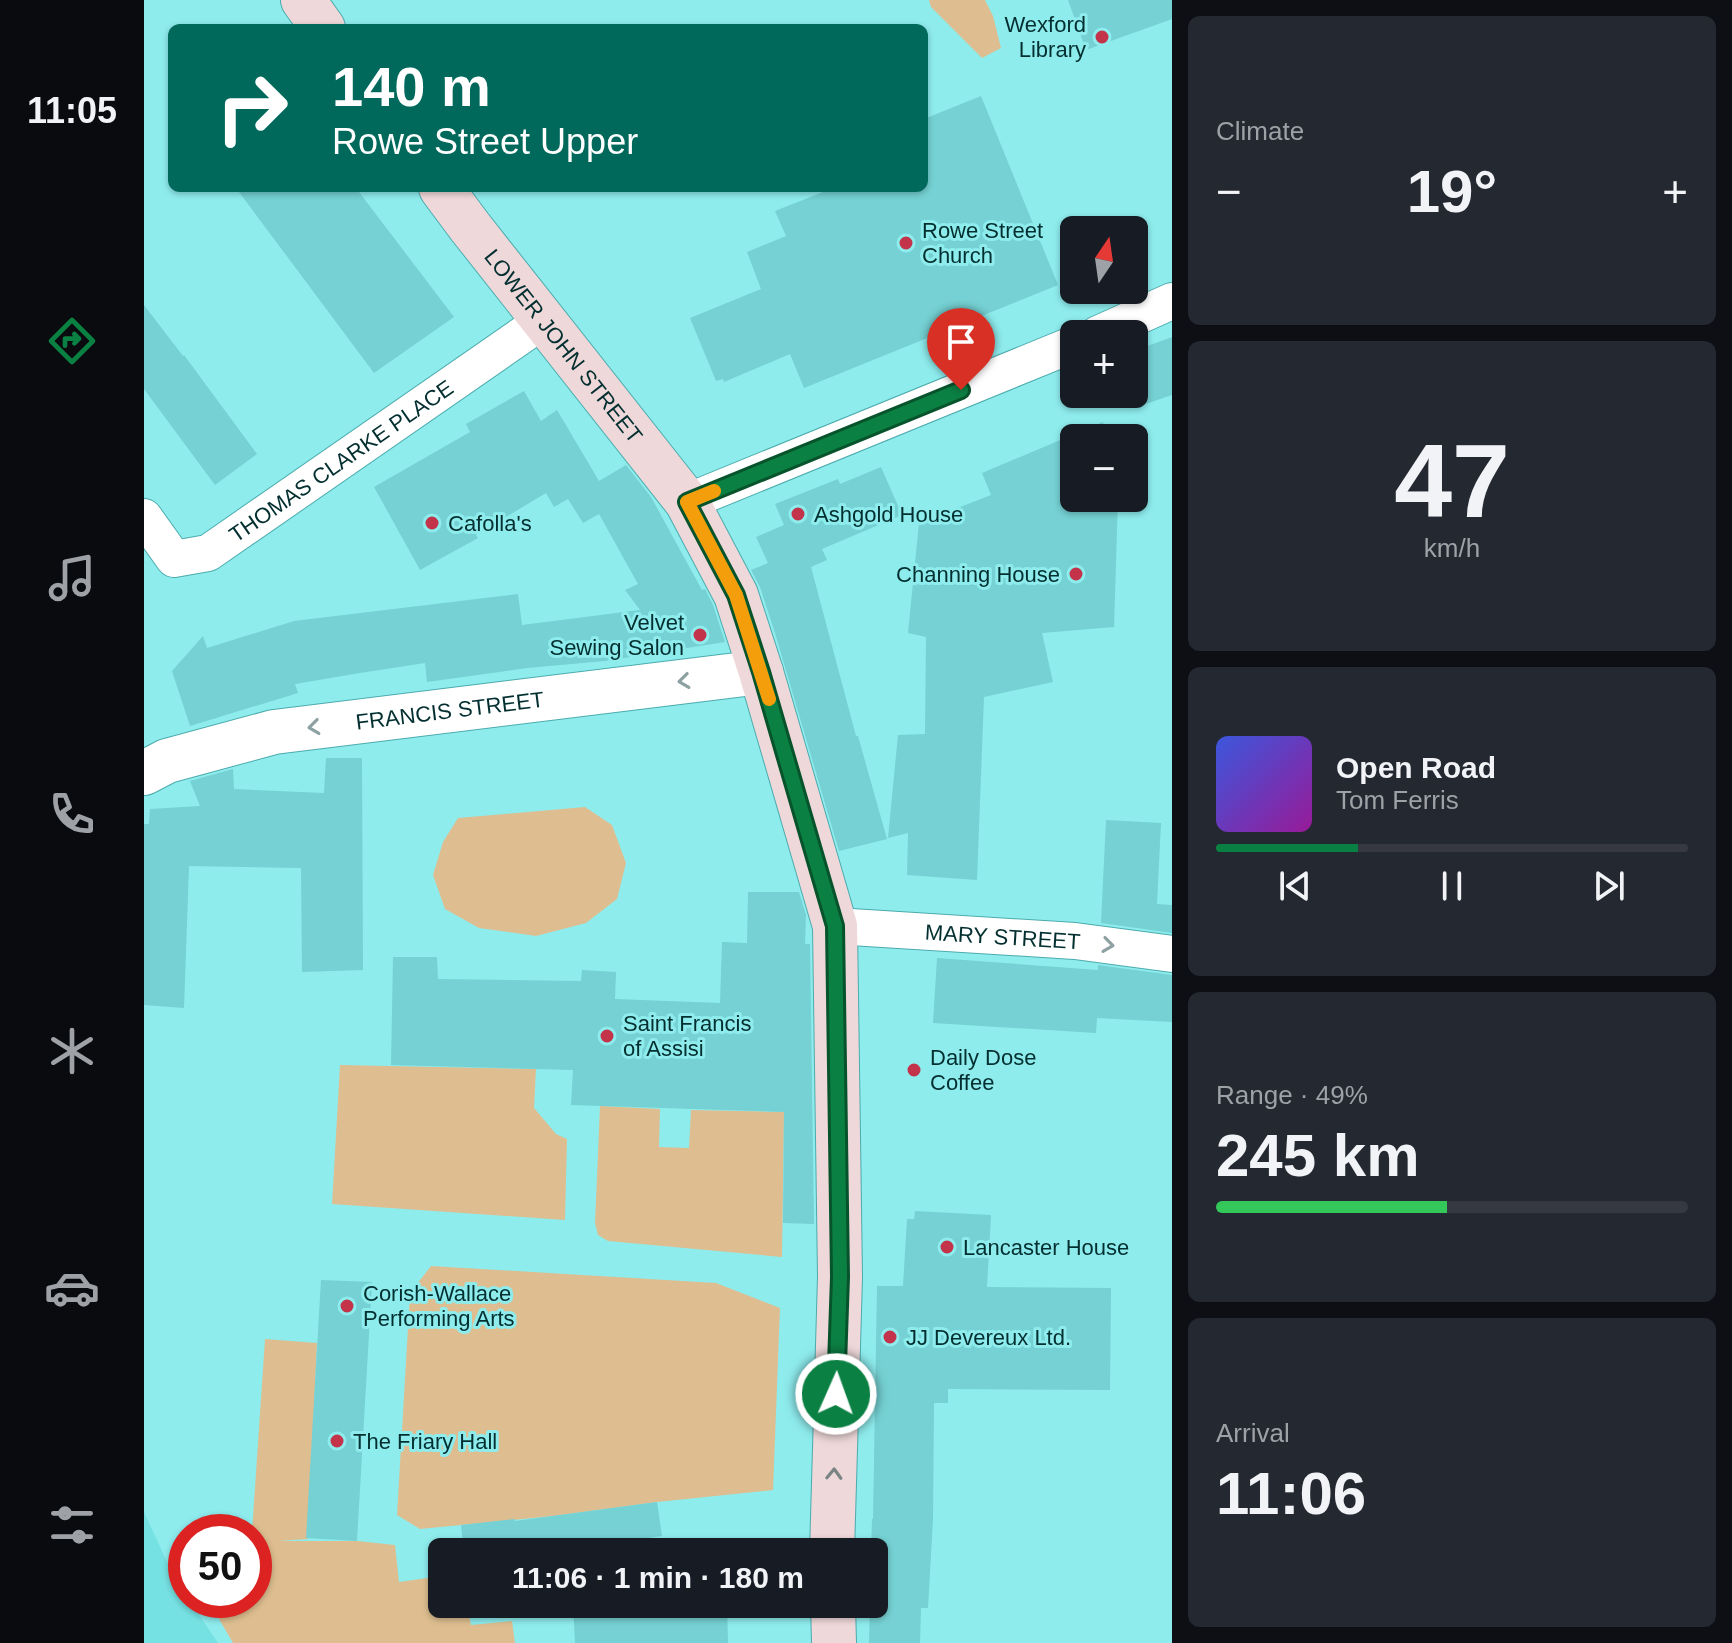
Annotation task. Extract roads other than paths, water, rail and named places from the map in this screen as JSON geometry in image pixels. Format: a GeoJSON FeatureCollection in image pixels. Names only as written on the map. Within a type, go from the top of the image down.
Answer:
{"type":"FeatureCollection","features":[{"type":"Feature","properties":{"kind":"main road"},"geometry":{"type":"LineString","coordinates":[[303,0],[320,24]]}},
{"type":"Feature","properties":{"kind":"main road","name":"LOWER JOHN STREET"},"geometry":{"type":"LineString","coordinates":[[444,192],[687,502],[736,595],[835,926],[840,1277],[832,1538]]}},
{"type":"Feature","properties":{"kind":"main road"},"geometry":{"type":"LineString","coordinates":[[833,1618],[834,1643]]}},
{"type":"Feature","properties":{"kind":"street"},"geometry":{"type":"LineString","coordinates":[[1129,320],[1172,301]]}},
{"type":"Feature","properties":{"kind":"street","name":"THOMAS CLARKE PLACE"},"geometry":{"type":"LineString","coordinates":[[144,517],[174,559],[208,553],[544,320]]}},
{"type":"Feature","properties":{"kind":"street"},"geometry":{"type":"LineString","coordinates":[[687,502],[1060,350]]}},
{"type":"Feature","properties":{"kind":"street","name":"FRANCIS STREET"},"geometry":{"type":"LineString","coordinates":[[144,773],[167,761],[274,732],[761,672]]}},
{"type":"Feature","properties":{"kind":"street","name":"MARY STREET"},"geometry":{"type":"LineString","coordinates":[[835,926],[1075,941],[1172,954]]}},
{"type":"Feature","properties":{"kind":"place","name":"Wexford Library"},"geometry":{"type":"Point","coordinates":[1102,37]}},
{"type":"Feature","properties":{"kind":"place","name":"Rowe Street Church"},"geometry":{"type":"Point","coordinates":[906,243]}},
{"type":"Feature","properties":{"kind":"place","name":"Ashgold House"},"geometry":{"type":"Point","coordinates":[798,514]}},
{"type":"Feature","properties":{"kind":"place","name":"Cafolla's"},"geometry":{"type":"Point","coordinates":[432,523]}},
{"type":"Feature","properties":{"kind":"place","name":"Channing House"},"geometry":{"type":"Point","coordinates":[1076,574]}},
{"type":"Feature","properties":{"kind":"place","name":"Velvet Sewing Salon"},"geometry":{"type":"Point","coordinates":[700,635]}},
{"type":"Feature","properties":{"kind":"place","name":"Saint Francis of Assisi"},"geometry":{"type":"Point","coordinates":[607,1036]}},
{"type":"Feature","properties":{"kind":"place","name":"Daily Dose Coffee"},"geometry":{"type":"Point","coordinates":[914,1070]}},
{"type":"Feature","properties":{"kind":"place","name":"Lancaster House"},"geometry":{"type":"Point","coordinates":[947,1247]}},
{"type":"Feature","properties":{"kind":"place","name":"Corish-Wallace Performing Arts"},"geometry":{"type":"Point","coordinates":[347,1306]}},
{"type":"Feature","properties":{"kind":"place","name":"JJ Devereux Ltd."},"geometry":{"type":"Point","coordinates":[890,1337]}},
{"type":"Feature","properties":{"kind":"place","name":"The Friary Hall"},"geometry":{"type":"Point","coordinates":[337,1441]}}]}
